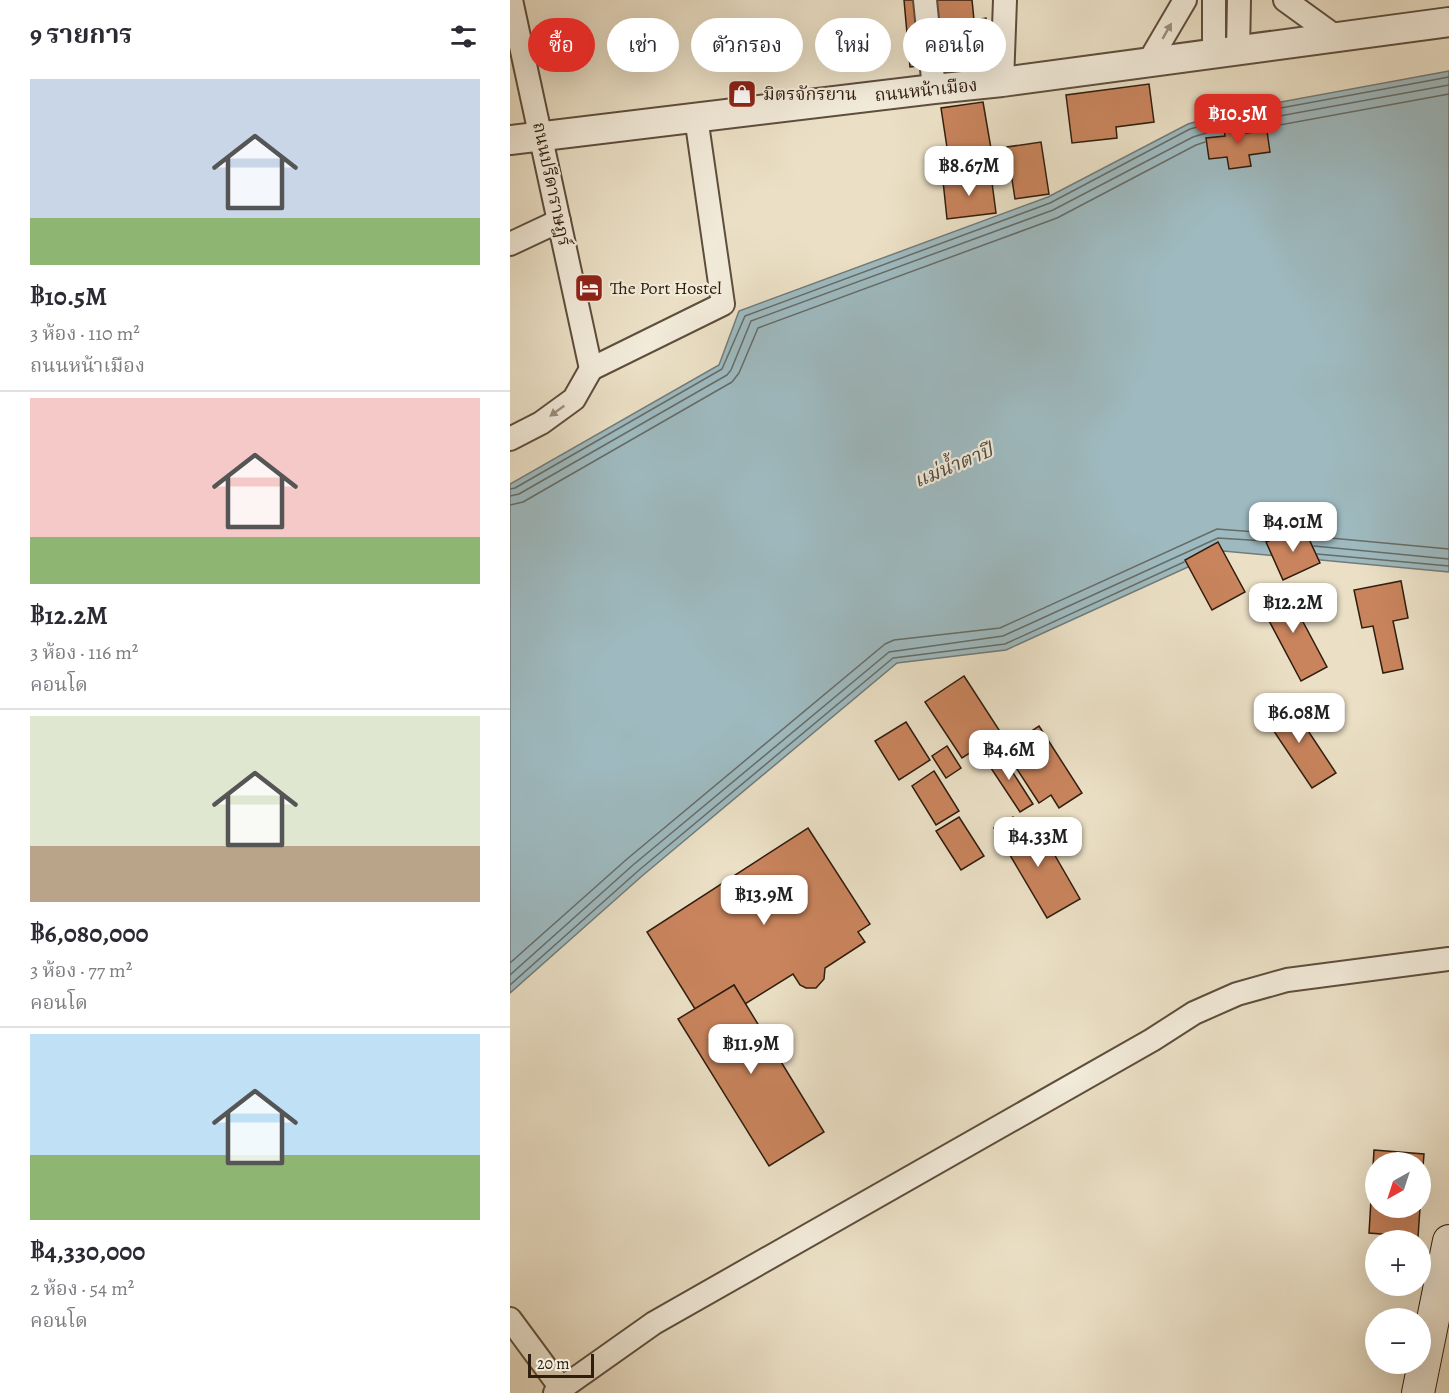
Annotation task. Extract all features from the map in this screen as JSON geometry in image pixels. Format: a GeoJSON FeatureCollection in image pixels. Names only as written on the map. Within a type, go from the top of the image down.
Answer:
{"type":"FeatureCollection","features":[{"type":"Feature","properties":{"kind":"main road"},"geometry":{"type":"LineString","coordinates":[[1418,1393],[1449,1241]]}},
{"type":"Feature","properties":{"kind":"street","name":"ถนนปรีดาราษฎร์"},"geometry":{"type":"LineString","coordinates":[[511,0],[591,369]]}},
{"type":"Feature","properties":{"kind":"street"},"geometry":{"type":"LineString","coordinates":[[925,0],[934,89]]}},
{"type":"Feature","properties":{"kind":"street"},"geometry":{"type":"LineString","coordinates":[[1002,82],[1005,0]]}},
{"type":"Feature","properties":{"kind":"street"},"geometry":{"type":"LineString","coordinates":[[1148,63],[1185,0]]}},
{"type":"Feature","properties":{"kind":"street"},"geometry":{"type":"LineString","coordinates":[[1214,0],[1226,52]]}},
{"type":"Feature","properties":{"kind":"street"},"geometry":{"type":"LineString","coordinates":[[1226,52],[1239,0]]}},
{"type":"Feature","properties":{"kind":"street"},"geometry":{"type":"LineString","coordinates":[[1285,0],[1336,37]]}},
{"type":"Feature","properties":{"kind":"street","name":"ถนนหน้าเมือง"},"geometry":{"type":"LineString","coordinates":[[510,140],[1002,82],[1449,22]]}},
{"type":"Feature","properties":{"kind":"street"},"geometry":{"type":"LineString","coordinates":[[510,440],[541,423],[574,399],[591,369],[723,304],[696,117]]}},
{"type":"Feature","properties":{"kind":"street"},"geometry":{"type":"LineString","coordinates":[[510,244],[559,221]]}},
{"type":"Feature","properties":{"kind":"street"},"geometry":{"type":"LineString","coordinates":[[510,1319],[558,1390],[654,1323],[1152,1040],[1194,1013],[1237,994],[1287,980],[1449,959]]}},
{"type":"Feature","properties":{"kind":"water","name":"แม่น้ำตาปี"},"geometry":{"type":"Polygon","coordinates":[[[1449,71],[1449,572],[1223,551],[1006,650],[897,663],[642,876],[510,993],[510,484],[719,365],[739,311],[1048,197],[1188,124],[1237,110],[1449,71]]]}},
{"type":"Feature","properties":{"kind":"building"},"geometry":{"type":"Polygon","coordinates":[[[904,0],[923,0],[924,18],[906,18],[904,0]]]}},
{"type":"Feature","properties":{"kind":"building"},"geometry":{"type":"Polygon","coordinates":[[[928,0],[972,0],[974,18],[930,18],[928,0]]]}},
{"type":"Feature","properties":{"kind":"building"},"geometry":{"type":"Polygon","coordinates":[[[1149,84],[1154,122],[1116,127],[1117,138],[1072,143],[1066,95],[1149,84]]]}},
{"type":"Feature","properties":{"kind":"building"},"geometry":{"type":"Polygon","coordinates":[[[983,102],[993,160],[950,167],[941,108],[983,102]]]}},
{"type":"Feature","properties":{"kind":"building"},"geometry":{"type":"Polygon","coordinates":[[[1245,122],[1246,133],[1267,131],[1270,152],[1249,155],[1251,166],[1229,169],[1227,157],[1209,159],[1206,138],[1225,136],[1223,124],[1245,122]]]}},
{"type":"Feature","properties":{"kind":"building"},"geometry":{"type":"Polygon","coordinates":[[[1041,142],[1049,194],[1015,199],[1007,147],[1041,142]]]}},
{"type":"Feature","properties":{"kind":"building"},"geometry":{"type":"Polygon","coordinates":[[[991,175],[996,213],[947,219],[943,181],[991,175]]]}},
{"type":"Feature","properties":{"kind":"building"},"geometry":{"type":"Polygon","coordinates":[[[1303,526],[1320,563],[1283,580],[1266,542],[1303,526]]]}},
{"type":"Feature","properties":{"kind":"building"},"geometry":{"type":"Polygon","coordinates":[[[1218,542],[1245,592],[1212,610],[1185,560],[1218,542]]]}},
{"type":"Feature","properties":{"kind":"building"},"geometry":{"type":"Polygon","coordinates":[[[1401,581],[1408,618],[1393,621],[1403,669],[1383,673],[1373,626],[1362,628],[1354,590],[1401,581]]]}},
{"type":"Feature","properties":{"kind":"building"},"geometry":{"type":"Polygon","coordinates":[[[1285,588],[1327,667],[1301,681],[1259,602],[1285,588]]]}},
{"type":"Feature","properties":{"kind":"building"},"geometry":{"type":"Polygon","coordinates":[[[964,676],[1001,733],[962,758],[925,702],[964,676]]]}},
{"type":"Feature","properties":{"kind":"building"},"geometry":{"type":"Polygon","coordinates":[[[1287,699],[1336,773],[1312,788],[1263,715],[1287,699]]]}},
{"type":"Feature","properties":{"kind":"building"},"geometry":{"type":"Polygon","coordinates":[[[906,722],[930,760],[899,780],[875,741],[906,722]]]}},
{"type":"Feature","properties":{"kind":"building"},"geometry":{"type":"Polygon","coordinates":[[[1039,726],[1082,793],[1059,808],[1051,795],[1039,803],[1004,749],[1039,726]]]}},
{"type":"Feature","properties":{"kind":"building"},"geometry":{"type":"Polygon","coordinates":[[[947,746],[961,768],[946,778],[932,756],[947,746]]]}},
{"type":"Feature","properties":{"kind":"building"},"geometry":{"type":"Polygon","coordinates":[[[999,751],[1033,804],[1020,812],[985,759],[999,751]]]}},
{"type":"Feature","properties":{"kind":"building"},"geometry":{"type":"Polygon","coordinates":[[[934,771],[959,811],[936,825],[912,786],[934,771]]]}},
{"type":"Feature","properties":{"kind":"building"},"geometry":{"type":"Polygon","coordinates":[[[959,817],[984,856],[961,870],[936,831],[959,817]]]}},
{"type":"Feature","properties":{"kind":"building"},"geometry":{"type":"Polygon","coordinates":[[[1013,817],[1027,842],[1042,833],[1080,899],[1047,918],[994,828],[1013,817]]]}},
{"type":"Feature","properties":{"kind":"building"},"geometry":{"type":"Polygon","coordinates":[[[808,828],[870,924],[858,932],[865,942],[825,968],[824,979],[816,988],[806,988],[800,985],[793,974],[745,1004],[734,985],[695,1009],[647,932],[808,828]]]}},
{"type":"Feature","properties":{"kind":"building"},"geometry":{"type":"Polygon","coordinates":[[[734,985],[824,1132],[769,1166],[678,1019],[734,985]]]}},
{"type":"Feature","properties":{"kind":"building"},"geometry":{"type":"Polygon","coordinates":[[[1374,1150],[1399,1152],[1374,1152],[1374,1150]]]}},
{"type":"Feature","properties":{"kind":"building"},"geometry":{"type":"Polygon","coordinates":[[[1370,1218],[1419,1218],[1418,1230],[1369,1230],[1370,1218]]]}},
{"type":"Feature","properties":{"kind":"place","name":"มิตรจักรยาน"},"geometry":{"type":"Point","coordinates":[742,94]}},
{"type":"Feature","properties":{"kind":"place","name":"The Port Hostel"},"geometry":{"type":"Point","coordinates":[589,288]}}]}
